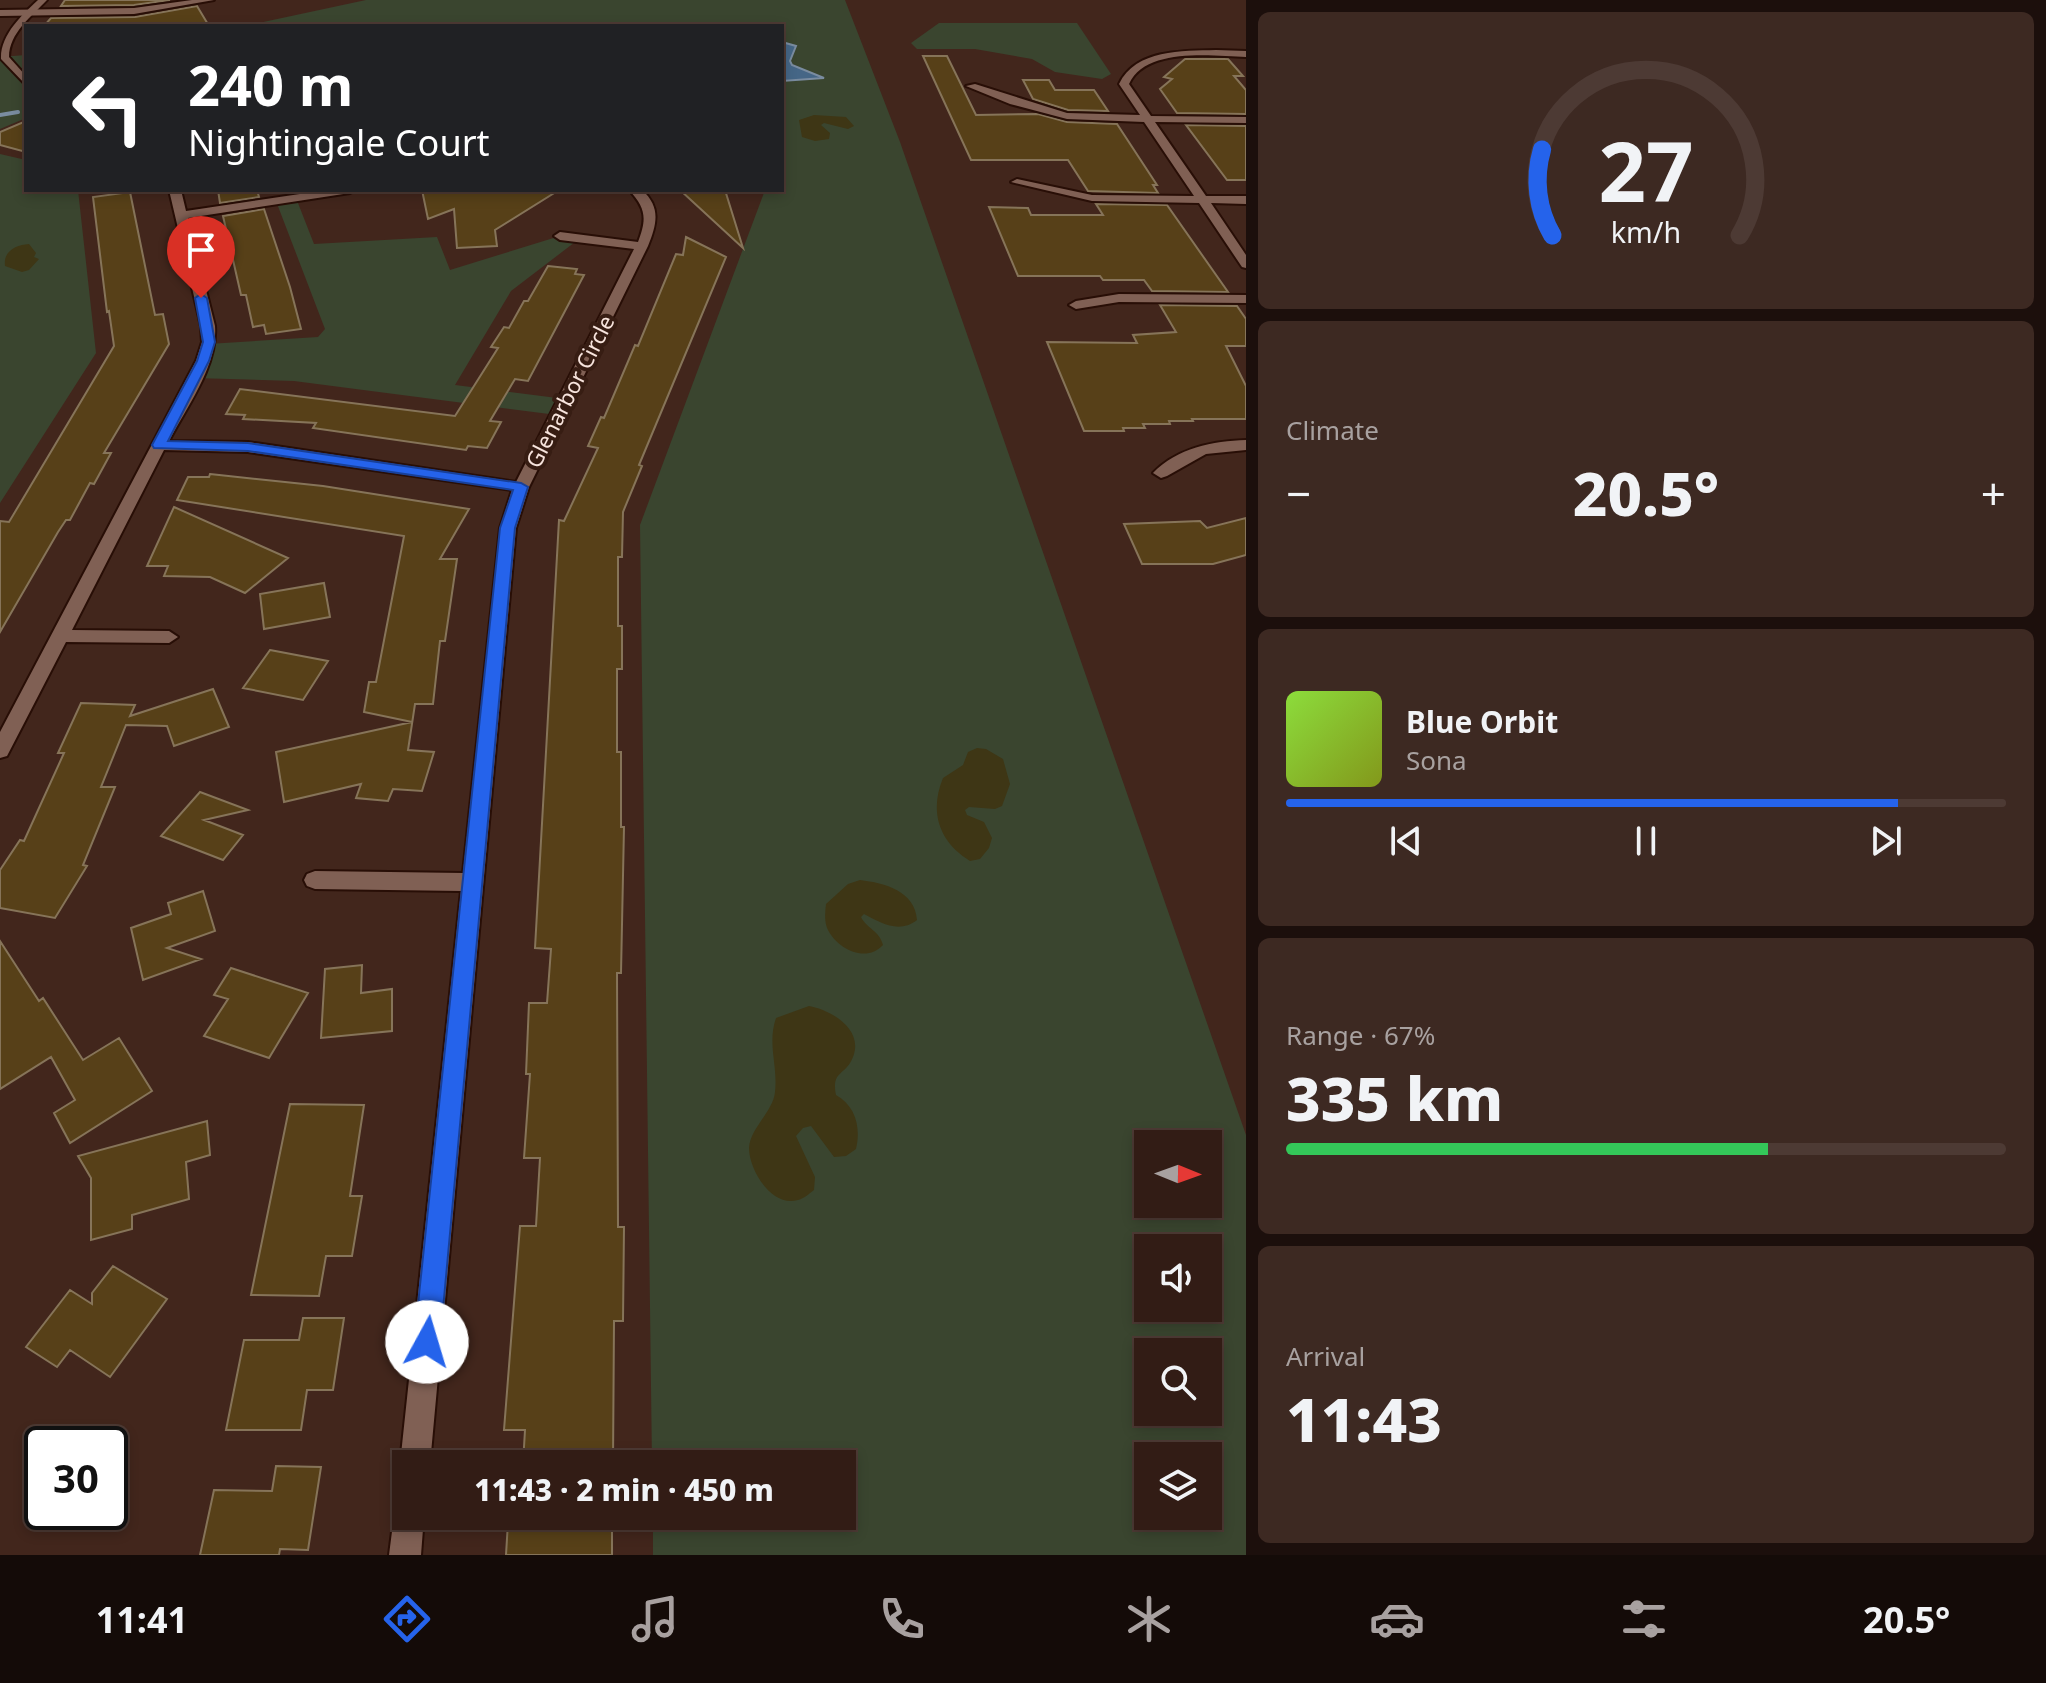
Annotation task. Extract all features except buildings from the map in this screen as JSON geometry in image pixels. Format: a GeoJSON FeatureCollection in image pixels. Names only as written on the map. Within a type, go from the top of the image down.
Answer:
{"type":"FeatureCollection","features":[{"type":"Feature","properties":{"kind":"street"},"geometry":{"type":"LineString","coordinates":[[24,80],[2,55],[1,48],[6,38],[43,0]]}},
{"type":"Feature","properties":{"kind":"street"},"geometry":{"type":"LineString","coordinates":[[0,13],[134,11],[210,0]]}},
{"type":"Feature","properties":{"kind":"street"},"geometry":{"type":"LineString","coordinates":[[1246,54],[1170,56],[1136,67],[1127,75],[1124,84],[1246,264]]}},
{"type":"Feature","properties":{"kind":"street"},"geometry":{"type":"LineString","coordinates":[[971,86],[1014,102],[1067,116],[1246,120]]}},
{"type":"Feature","properties":{"kind":"street"},"geometry":{"type":"LineString","coordinates":[[1017,182],[1092,198],[1246,200]]}},
{"type":"Feature","properties":{"kind":"street"},"geometry":{"type":"LineString","coordinates":[[0,751],[203,361],[209,342],[176,192]]}},
{"type":"Feature","properties":{"kind":"street"},"geometry":{"type":"LineString","coordinates":[[182,215],[337,192]]}},
{"type":"Feature","properties":{"kind":"street","name":"Glenarbor Circle"},"geometry":{"type":"LineString","coordinates":[[416,1450],[508,528],[521,487],[654,218],[649,205],[637,192]]}},
{"type":"Feature","properties":{"kind":"street"},"geometry":{"type":"LineString","coordinates":[[560,236],[642,246]]}},
{"type":"Feature","properties":{"kind":"street"},"geometry":{"type":"LineString","coordinates":[[1076,305],[1119,298],[1246,299]]}},
{"type":"Feature","properties":{"kind":"street"},"geometry":{"type":"LineString","coordinates":[[1161,473],[1194,451],[1217,444],[1246,445]]}},
{"type":"Feature","properties":{"kind":"street"},"geometry":{"type":"LineString","coordinates":[[159,445],[263,449],[521,487]]}},
{"type":"Feature","properties":{"kind":"street"},"geometry":{"type":"LineString","coordinates":[[60,636],[169,637]]}},
{"type":"Feature","properties":{"kind":"street"},"geometry":{"type":"LineString","coordinates":[[315,880],[473,882]]}},
{"type":"Feature","properties":{"kind":"street"},"geometry":{"type":"LineString","coordinates":[[405,1555],[408,1530]]}},
{"type":"Feature","properties":{"kind":"green space"},"geometry":{"type":"Polygon","coordinates":[[[366,0],[845,0],[900,142],[1246,1135],[1246,1555],[653,1555],[653,1530],[856,1530],[856,1450],[652,1450],[640,525],[764,192],[784,192],[784,24],[254,24],[366,0]]]}},
{"type":"Feature","properties":{"kind":"green space"},"geometry":{"type":"Polygon","coordinates":[[[939,23],[1077,23],[1111,74],[1102,79],[1055,72],[1032,59],[975,49],[917,49],[911,43],[939,23]]]}},
{"type":"Feature","properties":{"kind":"green space"},"geometry":{"type":"Polygon","coordinates":[[[24,55],[24,119],[0,129],[0,57],[24,55]]]}},
{"type":"Feature","properties":{"kind":"green space"},"geometry":{"type":"Polygon","coordinates":[[[0,154],[24,160],[24,192],[78,192],[96,353],[0,503],[0,154]]]}},
{"type":"Feature","properties":{"kind":"green space"},"geometry":{"type":"Polygon","coordinates":[[[296,198],[314,244],[437,237],[450,270],[560,236],[579,239],[511,291],[455,385],[565,399],[557,415],[294,381],[194,378],[208,344],[318,337],[325,329],[276,201],[296,198]]]}},
{"type":"Feature","properties":{"kind":"sand"},"geometry":{"type":"Polygon","coordinates":[[[814,115],[846,117],[854,126],[848,129],[824,123],[821,125],[830,133],[829,139],[815,141],[802,137],[799,120],[814,115]]]}},
{"type":"Feature","properties":{"kind":"sand"},"geometry":{"type":"Polygon","coordinates":[[[29,244],[36,253],[34,257],[39,259],[29,270],[22,272],[5,266],[6,256],[11,250],[29,244]]]}},
{"type":"Feature","properties":{"kind":"sand"},"geometry":{"type":"Polygon","coordinates":[[[977,748],[986,749],[1003,759],[1010,784],[1002,806],[995,809],[969,807],[965,810],[967,815],[984,822],[992,838],[980,859],[970,861],[944,835],[937,803],[943,778],[963,765],[968,752],[977,748]]]}},
{"type":"Feature","properties":{"kind":"sand"},"geometry":{"type":"Polygon","coordinates":[[[860,880],[888,886],[905,895],[915,910],[917,920],[897,927],[864,914],[861,917],[879,936],[883,945],[869,953],[853,952],[839,943],[825,921],[826,904],[848,884],[860,880]]]}},
{"type":"Feature","properties":{"kind":"sand"},"geometry":{"type":"Polygon","coordinates":[[[809,1006],[843,1022],[854,1038],[853,1057],[837,1077],[835,1087],[836,1095],[848,1105],[855,1118],[857,1141],[856,1149],[846,1156],[834,1157],[811,1126],[803,1128],[796,1136],[815,1177],[814,1190],[800,1199],[788,1201],[771,1193],[764,1185],[753,1167],[749,1148],[775,1092],[772,1037],[776,1018],[809,1006]]]}},
{"type":"Feature","properties":{"kind":"water"},"geometry":{"type":"Polygon","coordinates":[[[784,43],[796,46],[790,61],[792,65],[824,78],[784,81],[784,43]]]}},
{"type":"Feature","properties":{"kind":"waterway"},"geometry":{"type":"LineString","coordinates":[[0,115],[18,112]]}},
{"type":"Feature","properties":{"kind":"route"},"geometry":{"type":"LineString","coordinates":[[201,298],[209,342],[203,361],[159,445],[248,447],[521,487],[508,528],[427,1342]]}}]}
